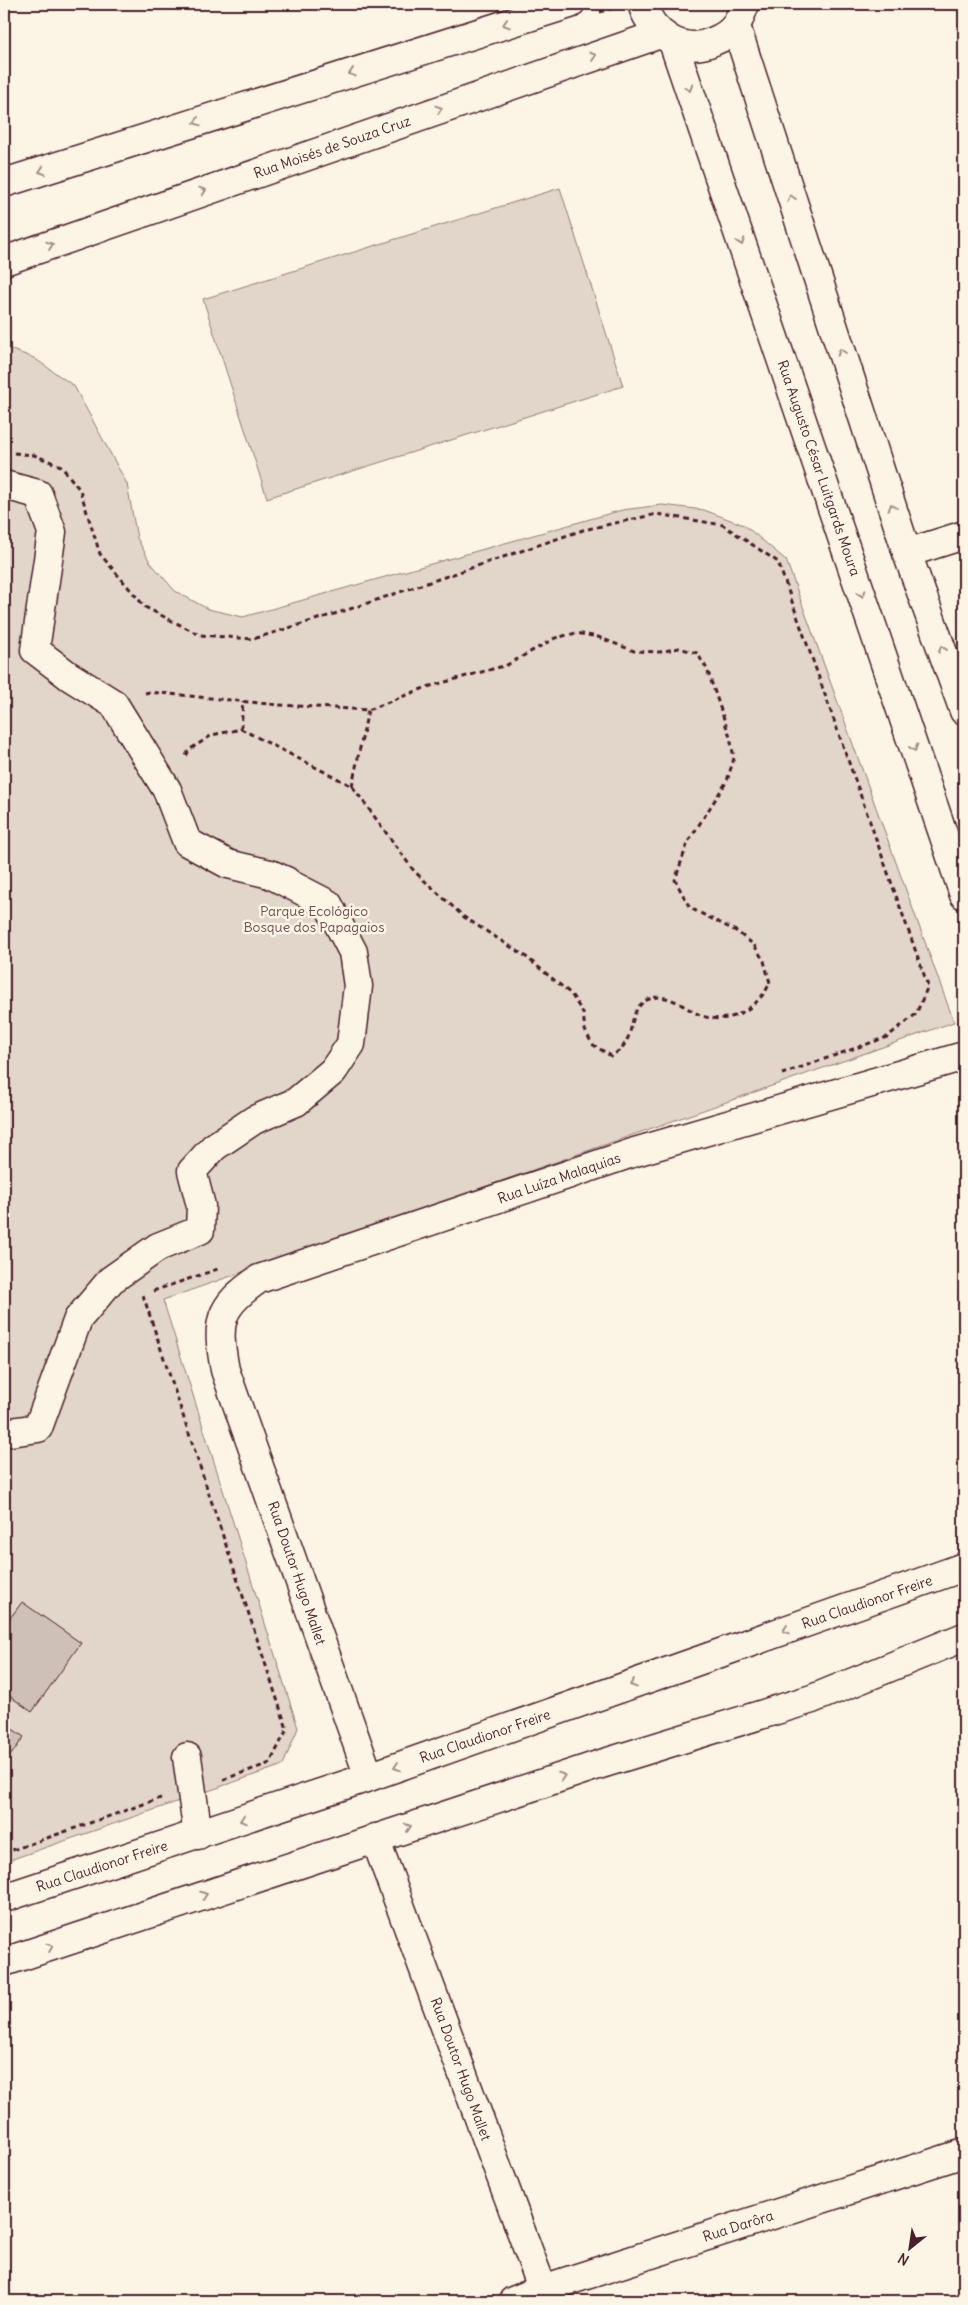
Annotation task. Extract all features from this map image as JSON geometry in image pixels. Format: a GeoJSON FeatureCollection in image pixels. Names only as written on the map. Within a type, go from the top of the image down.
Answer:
{"type":"FeatureCollection","features":[{"type":"Feature","properties":{"kind":"street"},"geometry":{"type":"LineString","coordinates":[[4,183],[570,4]]}},
{"type":"Feature","properties":{"kind":"street","name":"Rua Augusto César Luitgards Moura"},"geometry":{"type":"LineString","coordinates":[[642,4],[647,18],[667,38],[964,895]]}},
{"type":"Feature","properties":{"kind":"street"},"geometry":{"type":"LineString","coordinates":[[667,38],[690,46],[707,44],[722,37],[740,15]]}},
{"type":"Feature","properties":{"kind":"street"},"geometry":{"type":"LineString","coordinates":[[740,15],[907,553],[964,711]]}},
{"type":"Feature","properties":{"kind":"street","name":"Rua Moisés de Souza Cruz"},"geometry":{"type":"LineString","coordinates":[[4,261],[667,38]]}},
{"type":"Feature","properties":{"kind":"street"},"geometry":{"type":"LineString","coordinates":[[4,485],[38,494],[52,532],[36,650],[69,676],[114,704],[167,790],[186,842],[228,864],[270,874],[304,888]]}},
{"type":"Feature","properties":{"kind":"street"},"geometry":{"type":"LineString","coordinates":[[907,553],[964,535]]}},
{"type":"Feature","properties":{"kind":"street"},"geometry":{"type":"LineString","coordinates":[[4,1433],[38,1428],[78,1319],[111,1280],[158,1248],[200,1230],[201,1206],[192,1171],[214,1147],[254,1120],[296,1102],[333,1071],[351,1044],[358,986],[353,952],[328,904],[270,874]]}},
{"type":"Feature","properties":{"kind":"street","name":"Rua Luíza Malaquias"},"geometry":{"type":"LineString","coordinates":[[225,1370],[220,1322],[238,1293],[259,1278],[635,1152],[964,1056]]}},
{"type":"Feature","properties":{"kind":"street","name":"Rua Doutor Hugo Mallet"},"geometry":{"type":"LineString","coordinates":[[225,1370],[369,1777]]}},
{"type":"Feature","properties":{"kind":"street","name":"Rua Claudionor Freire"},"geometry":{"type":"LineString","coordinates":[[4,1898],[369,1777],[964,1567]]}},
{"type":"Feature","properties":{"kind":"street"},"geometry":{"type":"LineString","coordinates":[[4,1962],[598,1765],[812,1699],[964,1637]]}},
{"type":"Feature","properties":{"kind":"street"},"geometry":{"type":"LineString","coordinates":[[187,1757],[198,1835]]}},
{"type":"Feature","properties":{"kind":"street","name":"Rua Doutor Hugo Mallet"},"geometry":{"type":"LineString","coordinates":[[375,1838],[545,2295]]}},
{"type":"Feature","properties":{"kind":"street","name":"Rua Darôra"},"geometry":{"type":"LineString","coordinates":[[513,2301],[545,2295],[964,2153]]}},
{"type":"Feature","properties":{"kind":"path"},"geometry":{"type":"LineString","coordinates":[[11,452],[34,455],[61,466],[80,490],[100,554],[145,607],[200,635],[253,639],[344,611],[583,530],[656,514],[723,525],[778,562],[928,986],[916,1014],[887,1037],[774,1076]]}},
{"type":"Feature","properties":{"kind":"path"},"geometry":{"type":"LineString","coordinates":[[114,704],[150,692],[368,710],[427,688],[507,665],[555,638],[576,633],[598,637],[634,651],[660,652],[679,648],[697,653],[707,669],[719,703],[730,737],[734,758],[727,780],[688,842],[676,880],[690,908],[736,931],[754,945],[764,961],[770,983],[763,997],[751,1009],[719,1018],[701,1015],[666,997],[647,1000],[636,1010],[626,1044],[611,1056],[600,1051],[592,1044],[585,1030],[583,1013],[571,994],[525,956],[464,917],[414,871],[352,786],[241,729],[212,734],[189,750],[167,790]]}},
{"type":"Feature","properties":{"kind":"path"},"geometry":{"type":"LineString","coordinates":[[241,729],[243,701]]}},
{"type":"Feature","properties":{"kind":"path"},"geometry":{"type":"LineString","coordinates":[[352,786],[368,710]]}},
{"type":"Feature","properties":{"kind":"path"},"geometry":{"type":"LineString","coordinates":[[215,1782],[270,1763],[287,1729],[143,1295],[228,1266]]}},
{"type":"Feature","properties":{"kind":"path"},"geometry":{"type":"LineString","coordinates":[[4,1853],[162,1798]]}},
{"type":"Feature","properties":{"kind":"green space"},"geometry":{"type":"Polygon","coordinates":[[[560,188],[623,386],[267,498],[203,299],[560,188]]]}},
{"type":"Feature","properties":{"kind":"green space","name":"Parque Ecológico Bosque dos Papagaios"},"geometry":{"type":"Polygon","coordinates":[[[4,347],[34,358],[74,386],[127,484],[137,538],[150,562],[175,591],[208,609],[243,617],[622,510],[662,505],[704,510],[744,525],[786,560],[954,1022],[163,1300],[298,1728],[283,1765],[4,1862],[4,347]]]}},
{"type":"Feature","properties":{"kind":"building"},"geometry":{"type":"Polygon","coordinates":[[[22,1602],[81,1643],[32,1712],[4,1692],[4,1624],[22,1602]]]}},
{"type":"Feature","properties":{"kind":"building"},"geometry":{"type":"Polygon","coordinates":[[[4,1723],[24,1737],[5,1763],[4,1761],[4,1723]]]}}]}
